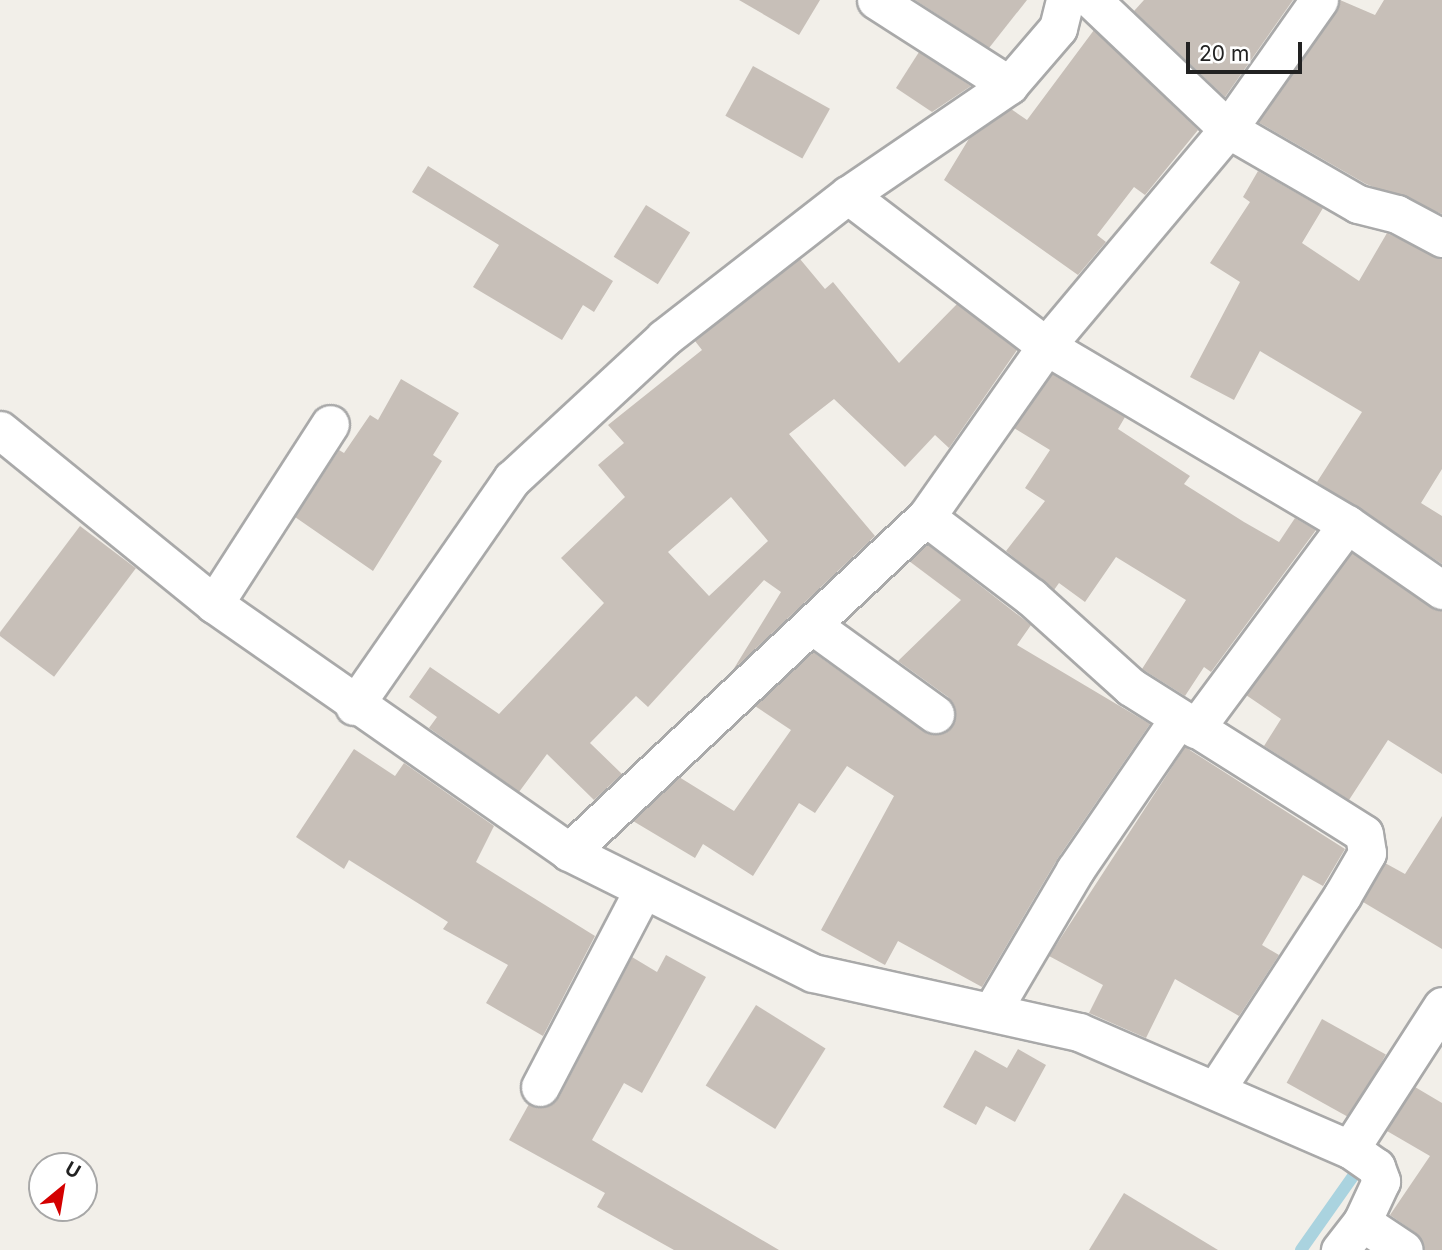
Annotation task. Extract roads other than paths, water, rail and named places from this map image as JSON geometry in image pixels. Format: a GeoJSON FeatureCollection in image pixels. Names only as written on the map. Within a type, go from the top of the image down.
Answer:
{"type":"FeatureCollection","features":[{"type":"Feature","properties":{"kind":"street"},"geometry":{"type":"LineString","coordinates":[[876,0],[1009,85]]}},
{"type":"Feature","properties":{"kind":"street"},"geometry":{"type":"LineString","coordinates":[[354,706],[512,478],[664,338],[848,195],[1009,85],[1058,28],[1065,0]]}},
{"type":"Feature","properties":{"kind":"street"},"geometry":{"type":"LineString","coordinates":[[1092,0],[1228,129],[1359,204],[1397,214],[1442,238]]}},
{"type":"Feature","properties":{"kind":"street"},"geometry":{"type":"LineString","coordinates":[[569,852],[926,517],[1045,346],[1228,129],[1319,0]]}},
{"type":"Feature","properties":{"kind":"street"},"geometry":{"type":"LineString","coordinates":[[848,195],[1045,346],[1347,524],[1442,590]]}},
{"type":"Feature","properties":{"kind":"street"},"geometry":{"type":"LineString","coordinates":[[214,604],[330,424]]}},
{"type":"Feature","properties":{"kind":"street"},"geometry":{"type":"LineString","coordinates":[[0,430],[214,604],[354,706],[569,852],[813,973],[1079,1032],[1217,1088],[1360,1156],[1380,1189],[1351,1236],[1404,1250]]}},
{"type":"Feature","properties":{"kind":"street"},"geometry":{"type":"LineString","coordinates":[[926,517],[1031,597],[1130,687],[1356,826],[1366,842],[1342,896],[1217,1088]]}},
{"type":"Feature","properties":{"kind":"street"},"geometry":{"type":"LineString","coordinates":[[992,1011],[1075,870],[1187,724],[1347,524]]}},
{"type":"Feature","properties":{"kind":"street"},"geometry":{"type":"LineString","coordinates":[[812,625],[934,714]]}},
{"type":"Feature","properties":{"kind":"street"},"geometry":{"type":"LineString","coordinates":[[540,1087],[643,890]]}},
{"type":"Feature","properties":{"kind":"street"},"geometry":{"type":"LineString","coordinates":[[1360,1156],[1442,1006]]}},
{"type":"Feature","properties":{"kind":"waterway"},"geometry":{"type":"LineString","coordinates":[[1301,1250],[1363,1162]]}}]}
